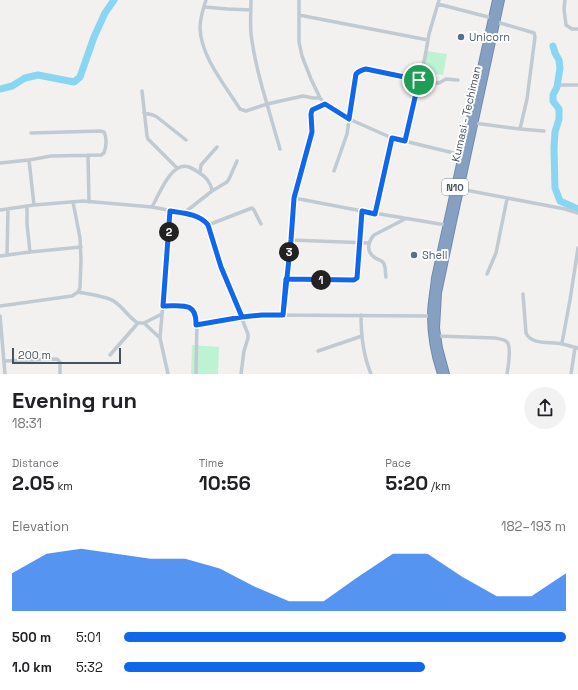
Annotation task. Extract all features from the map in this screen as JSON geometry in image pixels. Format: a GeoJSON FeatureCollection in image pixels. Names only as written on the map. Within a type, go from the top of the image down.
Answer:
{"type":"FeatureCollection","features":[{"type":"Feature","properties":{"kind":"highway","name":"N10"},"geometry":{"type":"LineString","coordinates":[[441,374],[437,363],[434,346],[435,278],[494,20],[496,0]]}},
{"type":"Feature","properties":{"kind":"highway","name":"Kumasi - Techiman"},"geometry":{"type":"LineString","coordinates":[[446,374],[439,348],[434,316],[494,20],[502,0]]}},
{"type":"Feature","properties":{"kind":"street"},"geometry":{"type":"LineString","coordinates":[[206,0],[200,26],[201,37],[212,66],[240,109],[246,110],[303,96],[320,98]]}},
{"type":"Feature","properties":{"kind":"street"},"geometry":{"type":"LineString","coordinates":[[251,0],[251,33],[253,49],[263,92],[280,148]]}},
{"type":"Feature","properties":{"kind":"street"},"geometry":{"type":"LineString","coordinates":[[299,0],[300,42],[302,56],[320,98],[325,104],[349,119],[392,138],[462,155]]}},
{"type":"Feature","properties":{"kind":"street"},"geometry":{"type":"LineString","coordinates":[[565,0],[564,9],[566,25],[572,29],[578,29]]}},
{"type":"Feature","properties":{"kind":"street"},"geometry":{"type":"LineString","coordinates":[[405,141],[428,40],[439,2],[534,33],[535,37],[527,99],[520,129]]}},
{"type":"Feature","properties":{"kind":"street"},"geometry":{"type":"LineString","coordinates":[[204,7],[251,10]]}},
{"type":"Feature","properties":{"kind":"street"},"geometry":{"type":"LineString","coordinates":[[299,15],[428,40]]}},
{"type":"Feature","properties":{"kind":"street"},"geometry":{"type":"LineString","coordinates":[[334,171],[347,134],[356,74],[366,69],[436,84],[446,79],[458,80]]}},
{"type":"Feature","properties":{"kind":"street"},"geometry":{"type":"LineString","coordinates":[[561,85],[578,86]]}},
{"type":"Feature","properties":{"kind":"street"},"geometry":{"type":"LineString","coordinates":[[142,91],[148,140],[178,168]]}},
{"type":"Feature","properties":{"kind":"street"},"geometry":{"type":"LineString","coordinates":[[283,315],[294,198],[312,132],[311,114],[314,109],[325,104]]}},
{"type":"Feature","properties":{"kind":"street"},"geometry":{"type":"LineString","coordinates":[[144,113],[153,115],[186,140]]}},
{"type":"Feature","properties":{"kind":"street"},"geometry":{"type":"LineString","coordinates":[[474,123],[544,131]]}},
{"type":"Feature","properties":{"kind":"street"},"geometry":{"type":"LineString","coordinates":[[0,163],[51,156],[104,154],[106,142],[104,132],[31,133]]}},
{"type":"Feature","properties":{"kind":"street"},"geometry":{"type":"LineString","coordinates":[[375,214],[392,138]]}},
{"type":"Feature","properties":{"kind":"street"},"geometry":{"type":"LineString","coordinates":[[200,173],[201,165],[217,147]]}},
{"type":"Feature","properties":{"kind":"street"},"geometry":{"type":"LineString","coordinates":[[88,155],[88,202]]}},
{"type":"Feature","properties":{"kind":"street"},"geometry":{"type":"LineString","coordinates":[[30,160],[34,205]]}},
{"type":"Feature","properties":{"kind":"street"},"geometry":{"type":"LineString","coordinates":[[184,213],[212,191],[227,182],[238,161]]}},
{"type":"Feature","properties":{"kind":"street"},"geometry":{"type":"LineString","coordinates":[[152,208],[167,179],[172,172],[178,168],[186,166],[200,173],[209,180],[212,191]]}},
{"type":"Feature","properties":{"kind":"street"},"geometry":{"type":"LineString","coordinates":[[460,189],[565,209],[578,213]]}},
{"type":"Feature","properties":{"kind":"street"},"geometry":{"type":"LineString","coordinates":[[294,198],[375,214],[446,225]]}},
{"type":"Feature","properties":{"kind":"street"},"geometry":{"type":"LineString","coordinates":[[488,274],[496,253],[507,199]]}},
{"type":"Feature","properties":{"kind":"street"},"geometry":{"type":"LineString","coordinates":[[0,306],[72,296],[78,292],[80,288],[80,238],[73,202]]}},
{"type":"Feature","properties":{"kind":"street"},"geometry":{"type":"LineString","coordinates":[[0,210],[34,205],[88,202],[152,208],[184,213],[206,222],[223,273],[248,334],[241,374]]}},
{"type":"Feature","properties":{"kind":"street"},"geometry":{"type":"LineString","coordinates":[[27,206],[30,252]]}},
{"type":"Feature","properties":{"kind":"street"},"geometry":{"type":"LineString","coordinates":[[208,225],[252,208],[261,224]]}},
{"type":"Feature","properties":{"kind":"street"},"geometry":{"type":"LineString","coordinates":[[7,255],[8,209]]}},
{"type":"Feature","properties":{"kind":"street"},"geometry":{"type":"LineString","coordinates":[[168,374],[160,338],[170,211]]}},
{"type":"Feature","properties":{"kind":"street"},"geometry":{"type":"LineString","coordinates":[[286,279],[356,280],[362,211]]}},
{"type":"Feature","properties":{"kind":"street"},"geometry":{"type":"LineString","coordinates":[[386,277],[383,262],[374,257],[370,252],[369,243],[374,235],[405,218]]}},
{"type":"Feature","properties":{"kind":"street"},"geometry":{"type":"LineString","coordinates":[[291,240],[369,243]]}},
{"type":"Feature","properties":{"kind":"street"},"geometry":{"type":"LineString","coordinates":[[0,256],[80,247]]}},
{"type":"Feature","properties":{"kind":"street"},"geometry":{"type":"LineString","coordinates":[[562,343],[578,248]]}},
{"type":"Feature","properties":{"kind":"street"},"geometry":{"type":"LineString","coordinates":[[573,280],[578,281]]}},
{"type":"Feature","properties":{"kind":"street"},"geometry":{"type":"LineString","coordinates":[[78,292],[106,297],[114,301],[134,321],[138,323],[144,323],[162,314]]}},
{"type":"Feature","properties":{"kind":"street"},"geometry":{"type":"LineString","coordinates":[[523,294],[526,333],[528,338],[535,341],[562,343],[576,348],[571,374]]}},
{"type":"Feature","properties":{"kind":"street"},"geometry":{"type":"LineString","coordinates":[[163,306],[184,306],[190,308],[195,313],[197,318],[196,374]]}},
{"type":"Feature","properties":{"kind":"street"},"geometry":{"type":"LineString","coordinates":[[196,325],[262,315],[434,316]]}},
{"type":"Feature","properties":{"kind":"street"},"geometry":{"type":"LineString","coordinates":[[361,315],[365,356],[370,373],[364,374]]}},
{"type":"Feature","properties":{"kind":"street"},"geometry":{"type":"LineString","coordinates":[[0,316],[5,374]]}},
{"type":"Feature","properties":{"kind":"street"},"geometry":{"type":"LineString","coordinates":[[110,355],[138,323]]}},
{"type":"Feature","properties":{"kind":"street"},"geometry":{"type":"LineString","coordinates":[[144,323],[160,338]]}},
{"type":"Feature","properties":{"kind":"street"},"geometry":{"type":"LineString","coordinates":[[318,351],[362,336]]}},
{"type":"Feature","properties":{"kind":"street"},"geometry":{"type":"LineString","coordinates":[[437,336],[502,339],[507,342],[510,347],[507,374]]}},
{"type":"Feature","properties":{"kind":"street"},"geometry":{"type":"LineString","coordinates":[[4,361],[57,359],[60,362],[60,374]]}},
{"type":"Feature","properties":{"kind":"green space"},"geometry":{"type":"Polygon","coordinates":[[[426,51],[447,54],[443,75],[423,72],[426,51]]]}},
{"type":"Feature","properties":{"kind":"green space"},"geometry":{"type":"Polygon","coordinates":[[[192,345],[219,347],[218,374],[191,374],[192,345]]]}},
{"type":"Feature","properties":{"kind":"waterway"},"geometry":{"type":"LineString","coordinates":[[0,89],[12,86],[25,78],[38,75],[74,82],[80,77],[94,37],[105,13],[114,0]]}},
{"type":"Feature","properties":{"kind":"waterway"},"geometry":{"type":"LineString","coordinates":[[553,46],[559,60],[560,68],[557,87],[553,95],[553,101],[559,109],[559,119],[555,132],[554,148],[555,188],[560,201],[578,209]]}},
{"type":"Feature","properties":{"kind":"place","name":"Unicorn"},"geometry":{"type":"Point","coordinates":[461,37]}},
{"type":"Feature","properties":{"kind":"place","name":"Shell"},"geometry":{"type":"Point","coordinates":[414,255]}},
{"type":"Feature","properties":{"kind":"route"},"geometry":{"type":"LineString","coordinates":[[419,80],[366,69],[356,74],[349,119],[325,104],[312,110],[312,132],[294,198],[291,240],[286,279],[283,315],[262,315],[242,317],[196,325],[197,318],[195,313],[188,306],[163,306],[170,211],[194,216],[206,222],[210,229],[221,267],[242,317],[283,315],[286,279],[356,280],[362,211],[375,214],[392,138],[405,141],[419,80]]}}]}
